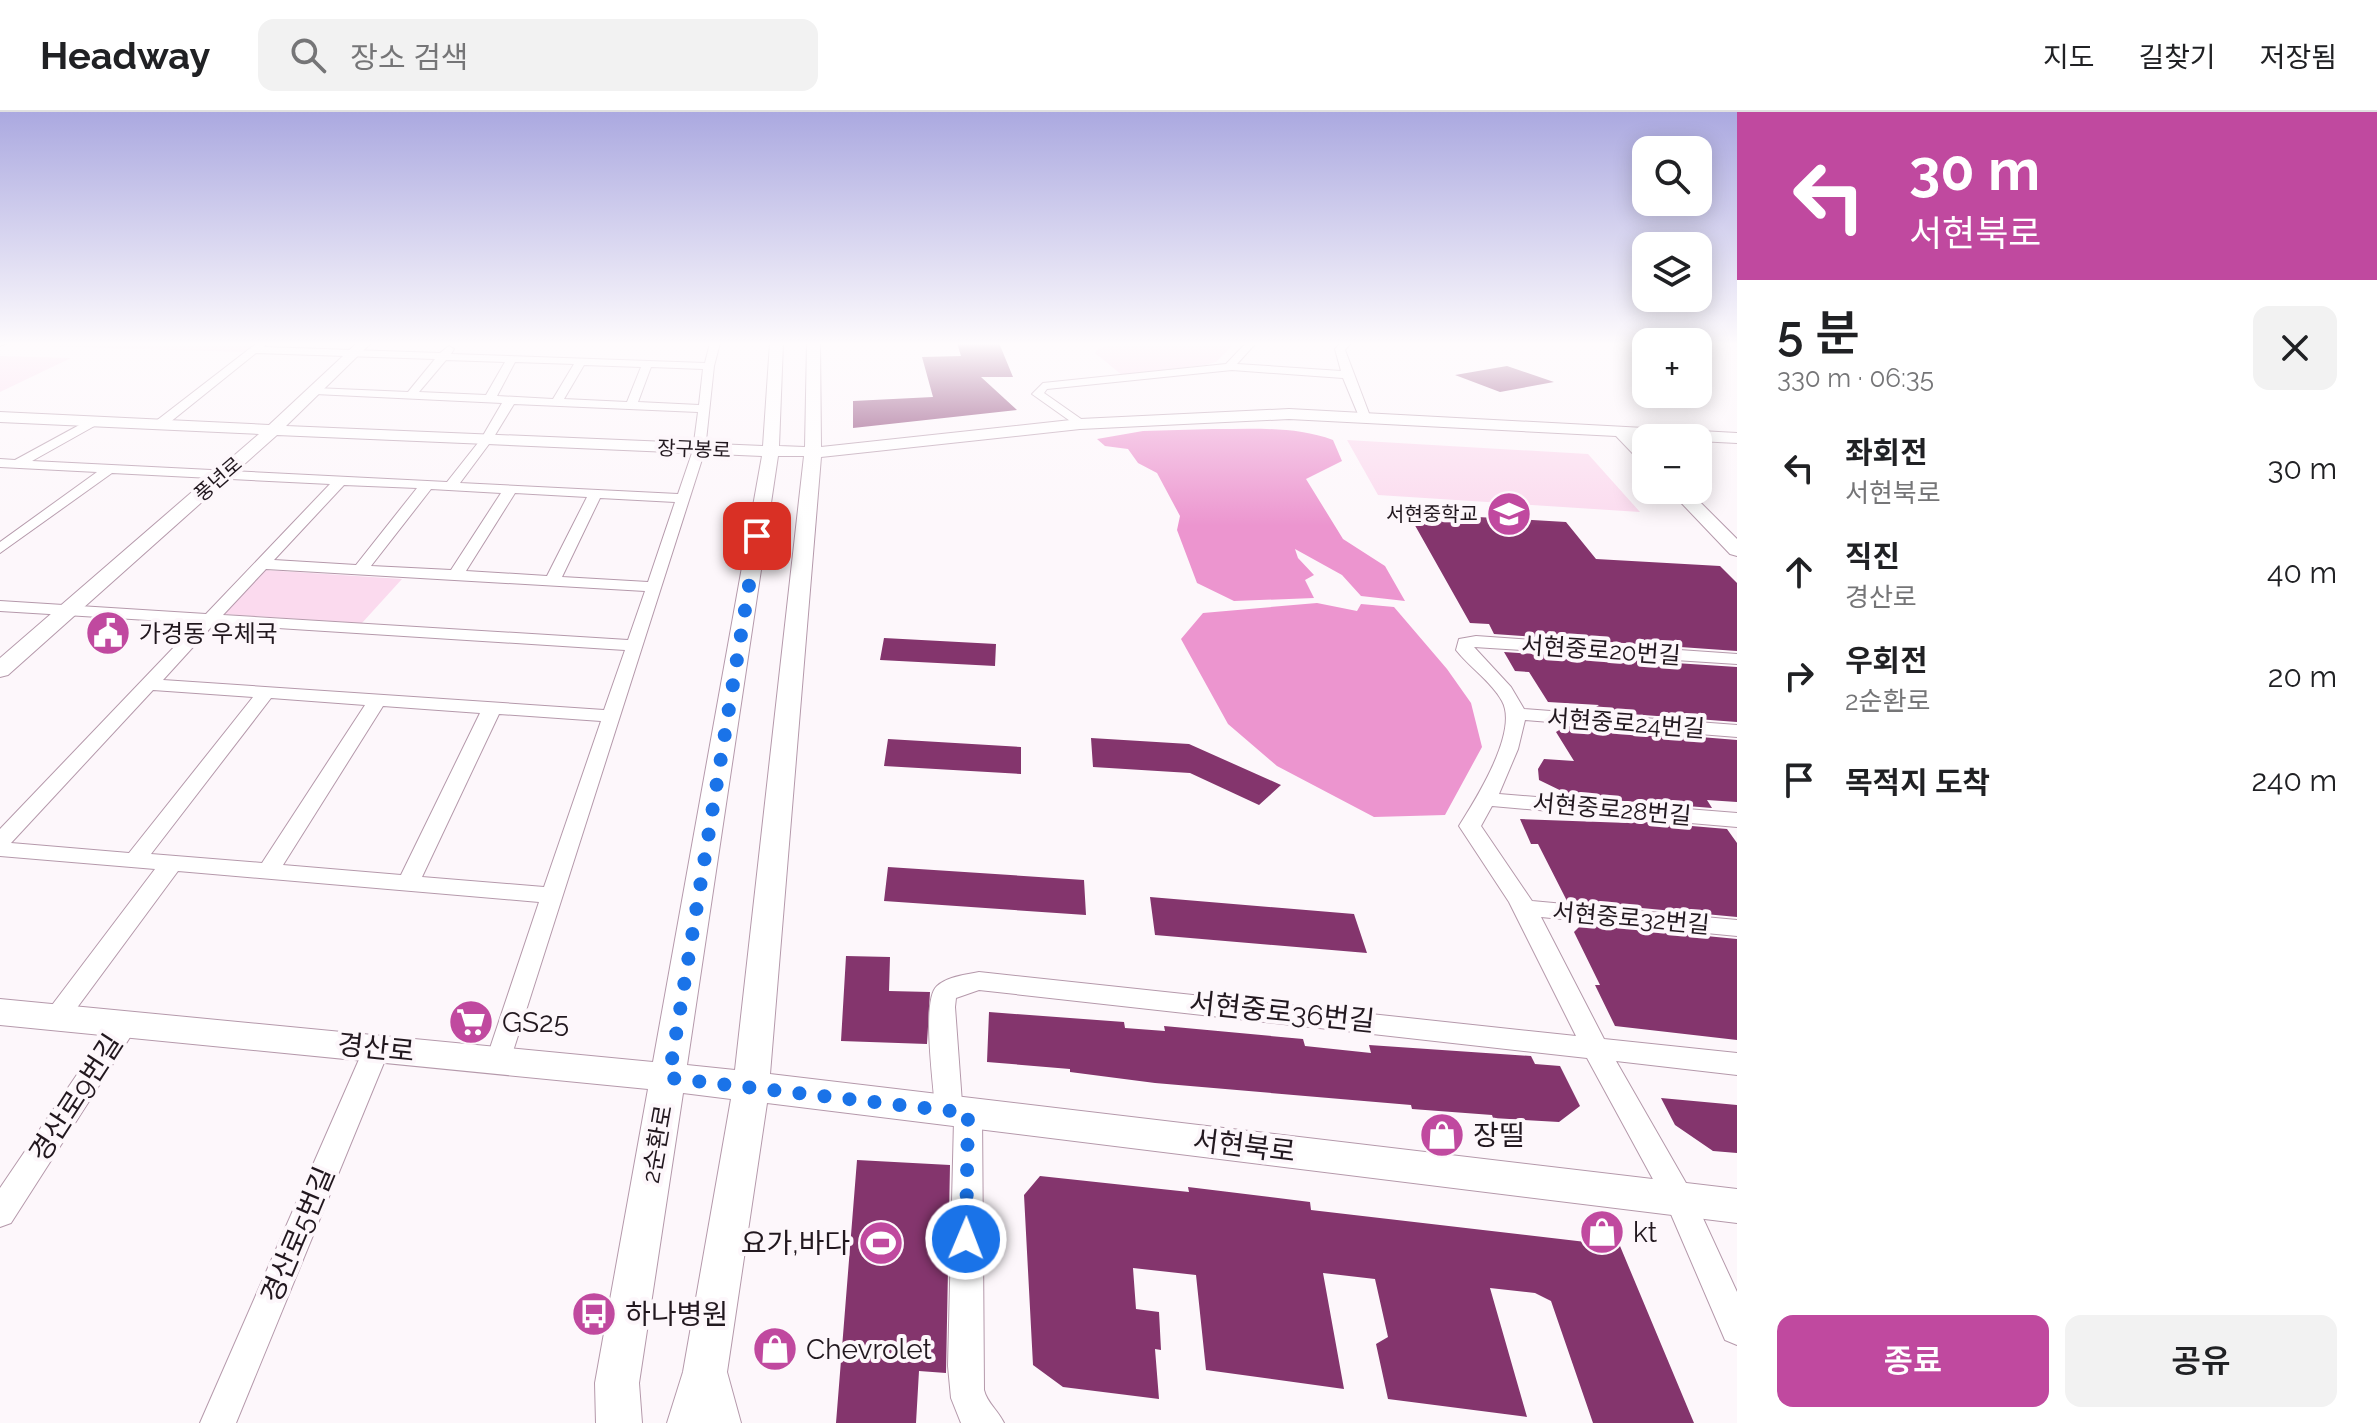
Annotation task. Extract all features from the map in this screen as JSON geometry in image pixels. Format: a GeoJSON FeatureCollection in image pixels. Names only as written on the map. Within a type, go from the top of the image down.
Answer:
{"type":"FeatureCollection","features":[{"type":"Feature","properties":{"kind":"street"},"geometry":{"type":"LineString","coordinates":[[160,424],[185,404]]}},
{"type":"Feature","properties":{"kind":"street","name":"풍년로"},"geometry":{"type":"LineString","coordinates":[[0,670],[301,404]]}},
{"type":"Feature","properties":{"kind":"street"},"geometry":{"type":"LineString","coordinates":[[450,487],[486,440],[507,404]]}},
{"type":"Feature","properties":{"kind":"street"},"geometry":{"type":"LineString","coordinates":[[597,404],[704,409]]}},
{"type":"Feature","properties":{"kind":"street"},"geometry":{"type":"LineString","coordinates":[[499,1060],[699,450],[705,404]]}},
{"type":"Feature","properties":{"kind":"street","name":"2순환로"},"geometry":{"type":"LineString","coordinates":[[613,1410],[771,451],[774,404]]}},
{"type":"Feature","properties":{"kind":"street"},"geometry":{"type":"LineString","coordinates":[[690,1423],[705,1372],[751,1087],[813,452],[813,404]]}},
{"type":"Feature","properties":{"kind":"street"},"geometry":{"type":"LineString","coordinates":[[1052,404],[1080,424]]}},
{"type":"Feature","properties":{"kind":"street"},"geometry":{"type":"LineString","coordinates":[[1360,404],[1364,416]]}},
{"type":"Feature","properties":{"kind":"street","name":"장구봉로"},"geometry":{"type":"LineString","coordinates":[[0,417],[699,450],[813,452],[1080,424],[1219,415],[1364,416],[1737,438]]}},
{"type":"Feature","properties":{"kind":"street"},"geometry":{"type":"LineString","coordinates":[[0,475],[94,421]]}},
{"type":"Feature","properties":{"kind":"street"},"geometry":{"type":"LineString","coordinates":[[1621,432],[1632,443]]}},
{"type":"Feature","properties":{"kind":"street"},"geometry":{"type":"LineString","coordinates":[[0,463],[683,498]]}},
{"type":"Feature","properties":{"kind":"street"},"geometry":{"type":"LineString","coordinates":[[0,549],[109,469]]}},
{"type":"Feature","properties":{"kind":"street"},"geometry":{"type":"LineString","coordinates":[[0,842],[339,482]]}},
{"type":"Feature","properties":{"kind":"street"},"geometry":{"type":"LineString","coordinates":[[360,570],[426,486]]}},
{"type":"Feature","properties":{"kind":"street"},"geometry":{"type":"LineString","coordinates":[[455,576],[510,490]]}},
{"type":"Feature","properties":{"kind":"street"},"geometry":{"type":"LineString","coordinates":[[552,581],[595,494]]}},
{"type":"Feature","properties":{"kind":"street"},"geometry":{"type":"LineString","coordinates":[[1692,504],[1737,550]]}},
{"type":"Feature","properties":{"kind":"street"},"geometry":{"type":"LineString","coordinates":[[262,564],[653,587]]}},
{"type":"Feature","properties":{"kind":"street"},"geometry":{"type":"LineString","coordinates":[[0,606],[634,645]]}},
{"type":"Feature","properties":{"kind":"street","name":"서현중로20번길"},"geometry":{"type":"LineString","coordinates":[[1515,714],[1515,707],[1505,694],[1465,650],[1465,643],[1476,641],[1737,659]]}},
{"type":"Feature","properties":{"kind":"street"},"geometry":{"type":"LineString","coordinates":[[148,684],[611,716]]}},
{"type":"Feature","properties":{"kind":"street"},"geometry":{"type":"LineString","coordinates":[[135,860],[266,692]]}},
{"type":"Feature","properties":{"kind":"street"},"geometry":{"type":"LineString","coordinates":[[268,871],[377,700]]}},
{"type":"Feature","properties":{"kind":"street"},"geometry":{"type":"LineString","coordinates":[[408,883],[492,708]]}},
{"type":"Feature","properties":{"kind":"street"},"geometry":{"type":"LineString","coordinates":[[1515,714],[1502,766],[1470,826],[1525,908],[1595,1048],[1679,1199],[1737,1329]]}},
{"type":"Feature","properties":{"kind":"street","name":"서현중로24번길"},"geometry":{"type":"LineString","coordinates":[[1515,714],[1737,731]]}},
{"type":"Feature","properties":{"kind":"street","name":"서현중로28번길"},"geometry":{"type":"LineString","coordinates":[[1487,799],[1737,820]]}},
{"type":"Feature","properties":{"kind":"street"},"geometry":{"type":"LineString","coordinates":[[0,849],[551,895]]}},
{"type":"Feature","properties":{"kind":"street"},"geometry":{"type":"LineString","coordinates":[[56,1017],[172,863]]}},
{"type":"Feature","properties":{"kind":"street","name":"서현중로32번길"},"geometry":{"type":"LineString","coordinates":[[1525,908],[1737,928]]}},
{"type":"Feature","properties":{"kind":"street","name":"서현중로36번길"},"geometry":{"type":"LineString","coordinates":[[958,1111],[942,1007],[944,994],[954,987],[979,981],[1737,1064]]}},
{"type":"Feature","properties":{"kind":"street","name":"경산로"},"geometry":{"type":"LineString","coordinates":[[0,1012],[751,1087]]}},
{"type":"Feature","properties":{"kind":"street","name":"경산로9번길"},"geometry":{"type":"LineString","coordinates":[[0,1213],[125,1024]]}},
{"type":"Feature","properties":{"kind":"street","name":"경산로5번길"},"geometry":{"type":"LineString","coordinates":[[218,1423],[377,1048]]}},
{"type":"Feature","properties":{"kind":"street","name":"서현북로"},"geometry":{"type":"LineString","coordinates":[[751,1087],[1737,1206]]}},
{"type":"Feature","properties":{"kind":"street"},"geometry":{"type":"LineString","coordinates":[[958,1111],[968,1402],[977,1417],[986,1423]]}},
{"type":"Feature","properties":{"kind":"street"},"geometry":{"type":"LineString","coordinates":[[705,1372],[718,1423]]}},
{"type":"Feature","properties":{"kind":"shaded area"},"geometry":{"type":"Polygon","coordinates":[[[1289,430],[1333,440],[1342,461],[1306,479],[1343,539],[1385,566],[1405,601],[1361,596],[1342,575],[1295,549],[1298,558],[1314,575],[1305,580],[1314,598],[1234,601],[1197,583],[1177,530],[1180,516],[1157,473],[1138,463],[1128,449],[1105,446],[1097,439],[1143,431],[1289,430]]]}},
{"type":"Feature","properties":{"kind":"shaded area"},"geometry":{"type":"Polygon","coordinates":[[[1347,440],[1588,454],[1640,512],[1378,495],[1347,440]]]}},
{"type":"Feature","properties":{"kind":"shaded area"},"geometry":{"type":"Polygon","coordinates":[[[265,570],[402,579],[362,623],[223,614],[265,570]]]}},
{"type":"Feature","properties":{"kind":"shaded area"},"geometry":{"type":"Polygon","coordinates":[[[1317,603],[1357,611],[1361,604],[1394,607],[1447,669],[1471,703],[1482,747],[1445,815],[1374,817],[1277,766],[1228,724],[1181,639],[1203,613],[1317,603]]]}},
{"type":"Feature","properties":{"kind":"building"},"geometry":{"type":"Polygon","coordinates":[[[853,404],[1011,404],[1017,410],[853,428],[853,404]]]}},
{"type":"Feature","properties":{"kind":"building"},"geometry":{"type":"Polygon","coordinates":[[[1408,513],[1566,522],[1596,559],[1720,566],[1737,583],[1737,651],[1494,634],[1489,624],[1470,623],[1408,513]]]}},
{"type":"Feature","properties":{"kind":"building"},"geometry":{"type":"Polygon","coordinates":[[[884,638],[996,644],[995,666],[880,660],[884,638]]]}},
{"type":"Feature","properties":{"kind":"building"},"geometry":{"type":"Polygon","coordinates":[[[1504,652],[1737,667],[1737,722],[1590,711],[1599,705],[1548,702],[1529,672],[1515,671],[1504,652]]]}},
{"type":"Feature","properties":{"kind":"building"},"geometry":{"type":"Polygon","coordinates":[[[1566,726],[1737,740],[1737,802],[1707,800],[1712,808],[1574,797],[1539,780],[1538,769],[1544,759],[1574,761],[1556,732],[1566,726]]]}},
{"type":"Feature","properties":{"kind":"building"},"geometry":{"type":"Polygon","coordinates":[[[1091,738],[1189,744],[1281,785],[1259,805],[1190,773],[1093,767],[1091,738]]]}},
{"type":"Feature","properties":{"kind":"building"},"geometry":{"type":"Polygon","coordinates":[[[888,739],[1021,747],[1021,774],[884,766],[888,739]]]}},
{"type":"Feature","properties":{"kind":"building"},"geometry":{"type":"Polygon","coordinates":[[[1520,819],[1628,823],[1621,820],[1727,829],[1737,843],[1737,917],[1567,901],[1538,844],[1531,844],[1520,819]]]}},
{"type":"Feature","properties":{"kind":"building"},"geometry":{"type":"Polygon","coordinates":[[[888,867],[1084,880],[1086,915],[884,901],[888,867]]]}},
{"type":"Feature","properties":{"kind":"building"},"geometry":{"type":"Polygon","coordinates":[[[1150,897],[1354,914],[1367,953],[1155,935],[1150,897]]]}},
{"type":"Feature","properties":{"kind":"building"},"geometry":{"type":"Polygon","coordinates":[[[1582,924],[1737,939],[1737,1040],[1615,1026],[1595,985],[1600,985],[1574,932],[1582,924]]]}},
{"type":"Feature","properties":{"kind":"building"},"geometry":{"type":"Polygon","coordinates":[[[846,956],[890,957],[889,991],[930,992],[927,1044],[841,1041],[846,956]]]}},
{"type":"Feature","properties":{"kind":"building"},"geometry":{"type":"Polygon","coordinates":[[[989,1012],[1124,1022],[1125,1028],[1165,1031],[1164,1026],[1303,1039],[1305,1046],[1371,1053],[1369,1045],[1531,1056],[1535,1064],[1560,1066],[1580,1106],[1559,1122],[1493,1118],[1492,1115],[1412,1109],[1411,1105],[1155,1083],[1070,1072],[1070,1069],[987,1062],[989,1012]]]}},
{"type":"Feature","properties":{"kind":"building"},"geometry":{"type":"Polygon","coordinates":[[[1661,1098],[1737,1105],[1737,1153],[1713,1151],[1675,1125],[1661,1098]]]}},
{"type":"Feature","properties":{"kind":"building"},"geometry":{"type":"Polygon","coordinates":[[[857,1160],[950,1165],[946,1373],[919,1371],[916,1423],[836,1423],[857,1160]]]}},
{"type":"Feature","properties":{"kind":"building"},"geometry":{"type":"Polygon","coordinates":[[[1040,1176],[1189,1192],[1188,1187],[1310,1202],[1311,1210],[1620,1246],[1694,1423],[1593,1423],[1551,1301],[1535,1293],[1490,1288],[1527,1417],[1388,1399],[1376,1344],[1388,1337],[1375,1279],[1323,1273],[1344,1389],[1206,1370],[1196,1275],[1133,1268],[1136,1309],[1159,1312],[1161,1350],[1155,1349],[1159,1399],[1063,1387],[1033,1365],[1024,1195],[1040,1176]]]}},
{"type":"Feature","properties":{"kind":"place","name":"서현중학교"},"geometry":{"type":"Point","coordinates":[1509,514]}},
{"type":"Feature","properties":{"kind":"place","name":"가경동 우체국"},"geometry":{"type":"Point","coordinates":[108,633]}},
{"type":"Feature","properties":{"kind":"place","name":"GS25"},"geometry":{"type":"Point","coordinates":[471,1022]}},
{"type":"Feature","properties":{"kind":"place","name":"장띨"},"geometry":{"type":"Point","coordinates":[1442,1135]}},
{"type":"Feature","properties":{"kind":"place","name":"kt"},"geometry":{"type":"Point","coordinates":[1602,1232]}},
{"type":"Feature","properties":{"kind":"place","name":"요가,바다"},"geometry":{"type":"Point","coordinates":[881,1243]}},
{"type":"Feature","properties":{"kind":"place","name":"하나병원"},"geometry":{"type":"Point","coordinates":[594,1314]}},
{"type":"Feature","properties":{"kind":"place","name":"Chevrolet"},"geometry":{"type":"Point","coordinates":[775,1349]}},
{"type":"Feature","properties":{"kind":"route"},"geometry":{"type":"LineString","coordinates":[[757,536],[669,1078],[968,1113],[966,1239]]}}]}
